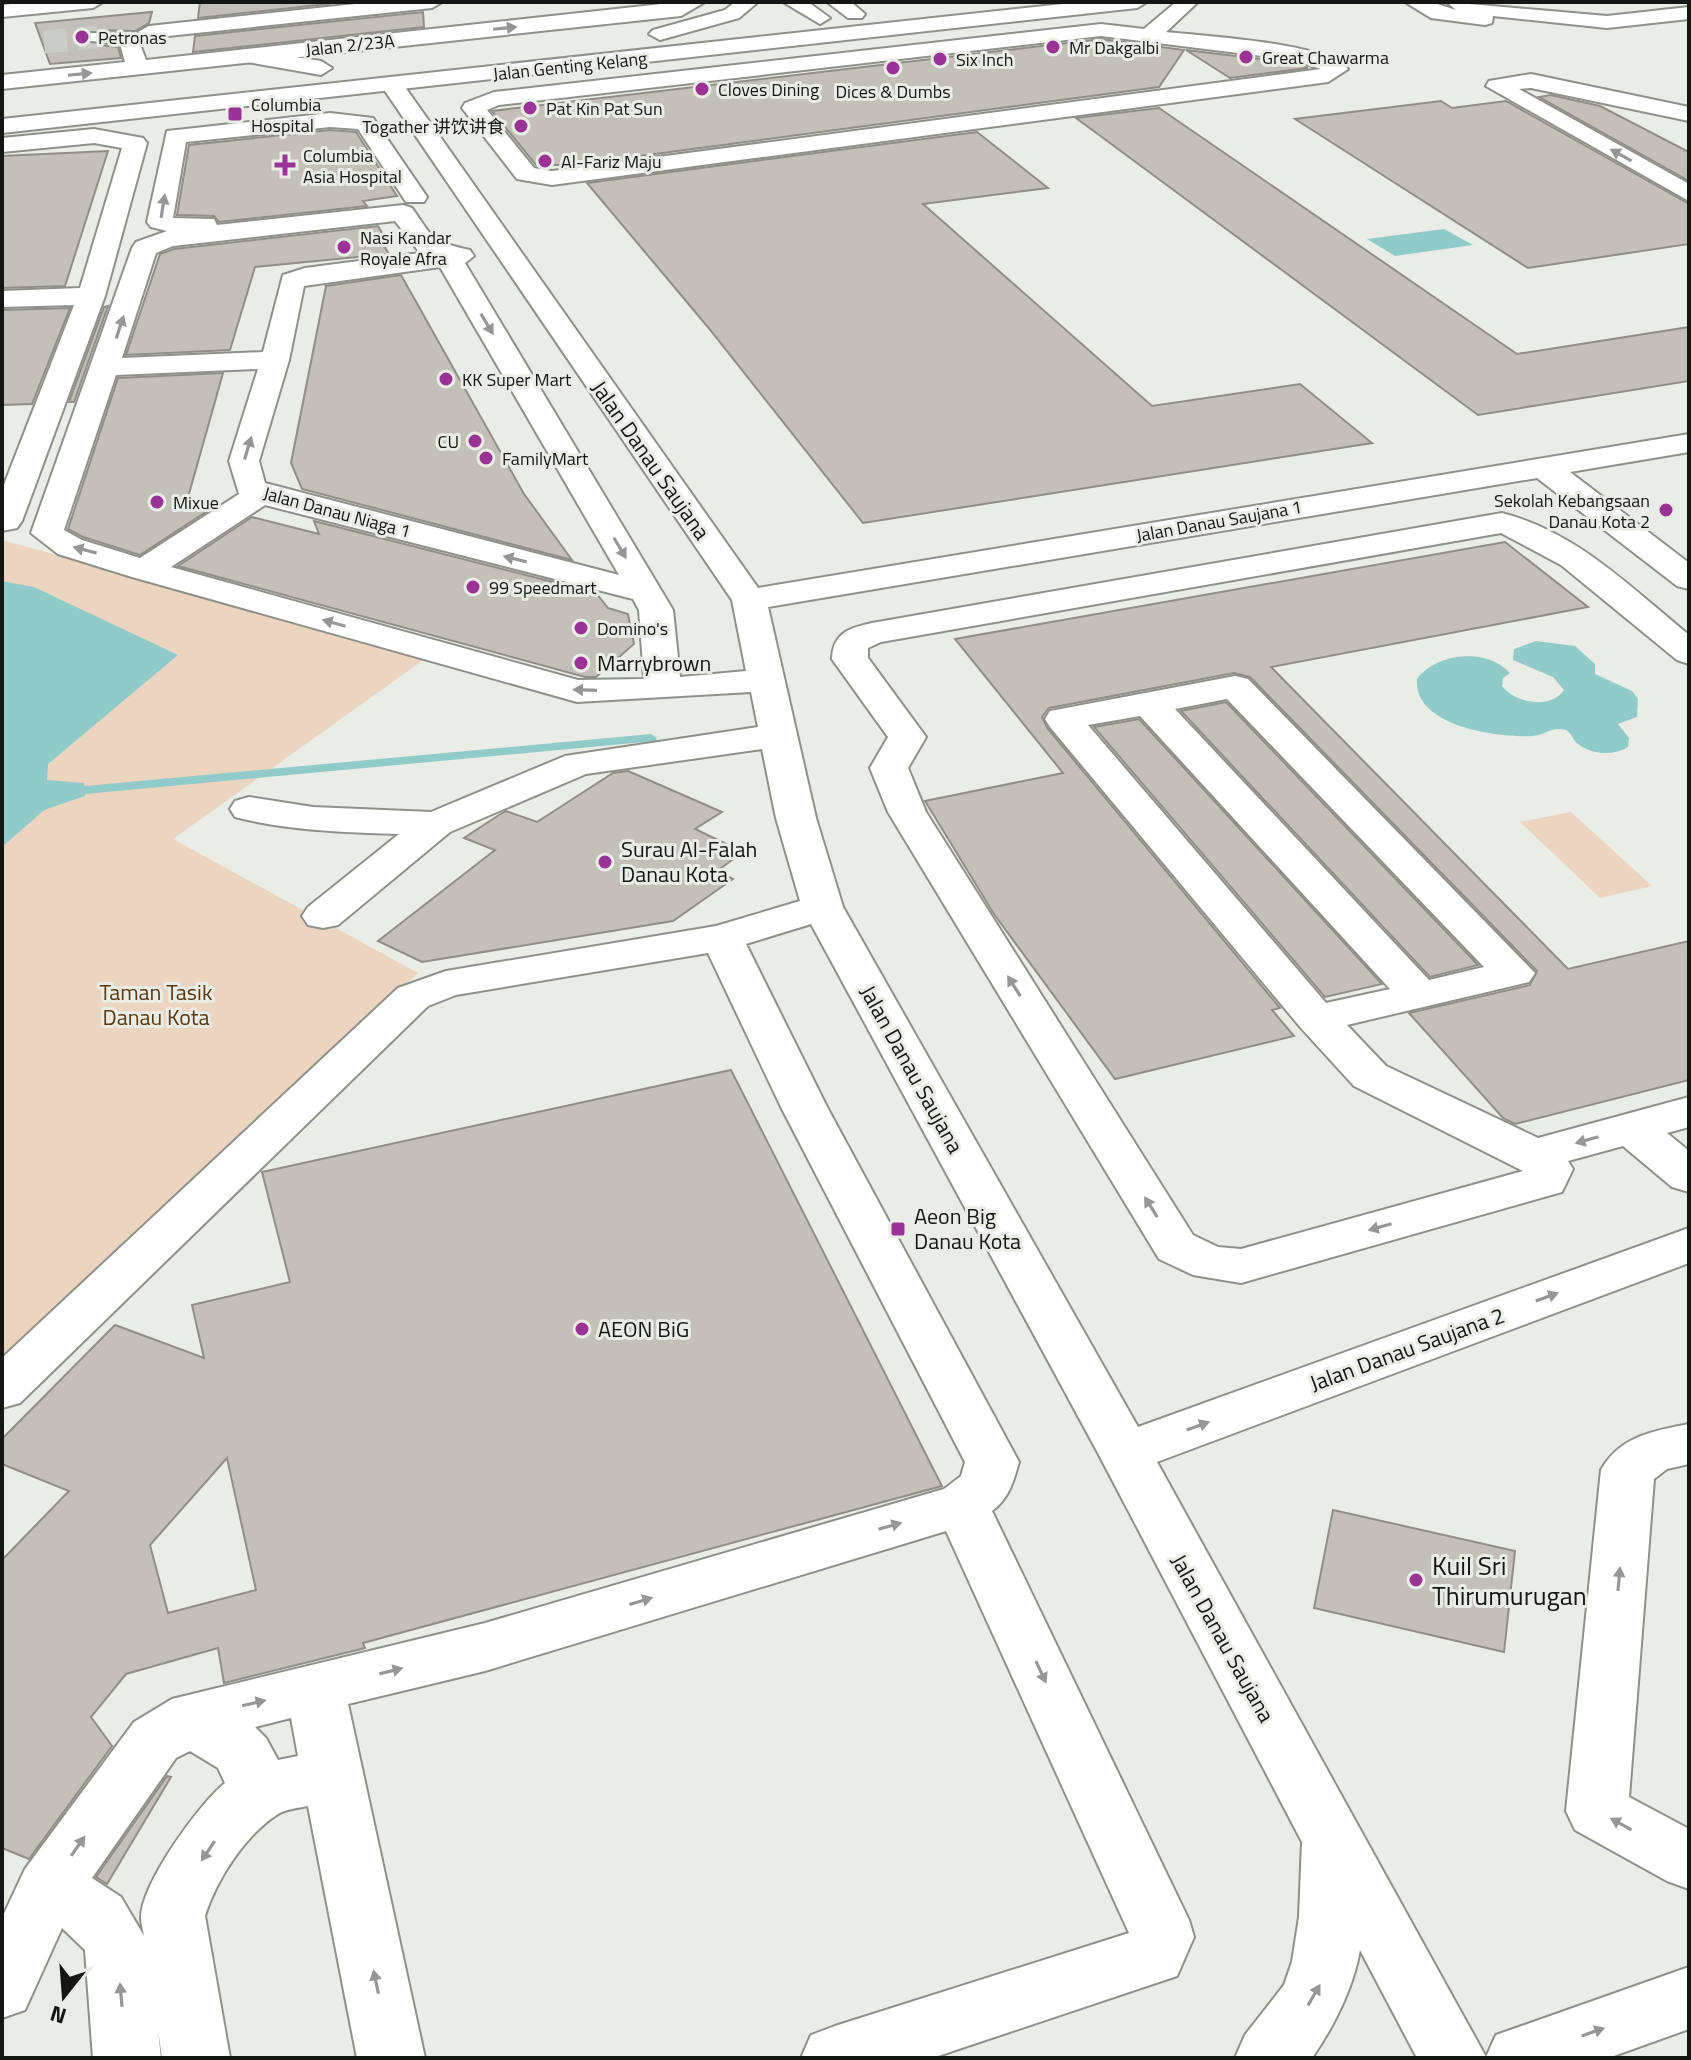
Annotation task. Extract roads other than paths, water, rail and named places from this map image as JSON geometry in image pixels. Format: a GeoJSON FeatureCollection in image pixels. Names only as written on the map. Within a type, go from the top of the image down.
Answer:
{"type":"FeatureCollection","features":[{"type":"Feature","properties":{"kind":"street"},"geometry":{"type":"LineString","coordinates":[[2,11],[93,2]]}},
{"type":"Feature","properties":{"kind":"street"},"geometry":{"type":"LineString","coordinates":[[425,2],[454,34]]}},
{"type":"Feature","properties":{"kind":"street"},"geometry":{"type":"LineString","coordinates":[[149,32],[432,2]]}},
{"type":"Feature","properties":{"kind":"street","name":"Jalan 2/23A"},"geometry":{"type":"LineString","coordinates":[[9,76],[44,77],[138,68],[681,10],[695,2]]}},
{"type":"Feature","properties":{"kind":"street"},"geometry":{"type":"LineString","coordinates":[[658,34],[732,14],[748,2]]}},
{"type":"Feature","properties":{"kind":"street"},"geometry":{"type":"LineString","coordinates":[[793,2],[820,18],[975,2]]}},
{"type":"Feature","properties":{"kind":"street","name":"Jalan Genting Kelang"},"geometry":{"type":"LineString","coordinates":[[2,126],[95,126],[220,104],[1064,6],[1137,2]]}},
{"type":"Feature","properties":{"kind":"street"},"geometry":{"type":"LineString","coordinates":[[1143,34],[1188,2]]}},
{"type":"Feature","properties":{"kind":"street"},"geometry":{"type":"LineString","coordinates":[[1415,2],[1438,14],[1558,22],[1607,22],[1689,13]]}},
{"type":"Feature","properties":{"kind":"street"},"geometry":{"type":"LineString","coordinates":[[1457,2],[1466,7],[1558,22]]}},
{"type":"Feature","properties":{"kind":"street"},"geometry":{"type":"LineString","coordinates":[[352,90],[408,77],[795,36],[848,13],[1064,6],[1132,10],[1153,15],[1143,34]]}},
{"type":"Feature","properties":{"kind":"street"},"geometry":{"type":"LineString","coordinates":[[137,12],[168,65]]}},
{"type":"Feature","properties":{"kind":"street","name":"Jalan Genting Kelang"},"geometry":{"type":"LineString","coordinates":[[2,102],[820,18]]}},
{"type":"Feature","properties":{"kind":"street"},"geometry":{"type":"LineString","coordinates":[[1062,32],[1143,34],[1294,54],[1319,60],[1337,69],[1328,75],[552,178],[526,174],[467,144],[473,108],[494,99],[1062,32]]}},
{"type":"Feature","properties":{"kind":"street"},"geometry":{"type":"LineString","coordinates":[[98,37],[129,38],[138,68]]}},
{"type":"Feature","properties":{"kind":"street"},"geometry":{"type":"LineString","coordinates":[[37,50],[44,77]]}},
{"type":"Feature","properties":{"kind":"street"},"geometry":{"type":"LineString","coordinates":[[250,56],[321,68]]}},
{"type":"Feature","properties":{"kind":"street"},"geometry":{"type":"LineString","coordinates":[[208,80],[239,81],[261,86],[254,93],[220,104]]}},
{"type":"Feature","properties":{"kind":"street"},"geometry":{"type":"LineString","coordinates":[[1689,114],[1531,81],[1497,86],[1689,194]]}},
{"type":"Feature","properties":{"kind":"street","name":"Jalan Danau Saujana"},"geometry":{"type":"LineString","coordinates":[[392,85],[467,144],[462,185],[749,600],[796,818],[822,907],[1125,1453],[1453,2058]]}},
{"type":"Feature","properties":{"kind":"street"},"geometry":{"type":"LineString","coordinates":[[412,191],[365,123],[330,120],[175,136],[160,222],[180,227],[462,185]]}},
{"type":"Feature","properties":{"kind":"street"},"geometry":{"type":"LineString","coordinates":[[2,145],[95,126],[135,143],[91,296],[6,521],[2,521]]}},
{"type":"Feature","properties":{"kind":"street"},"geometry":{"type":"LineString","coordinates":[[507,251],[448,257],[424,245],[403,213],[168,239],[145,248],[107,367],[47,533],[70,547],[144,570],[577,691],[663,689],[767,680]]}},
{"type":"Feature","properties":{"kind":"street"},"geometry":{"type":"LineString","coordinates":[[448,257],[656,610],[663,689]]}},
{"type":"Feature","properties":{"kind":"street","name":"Jalan Danau Niaga 1"},"geometry":{"type":"LineString","coordinates":[[448,257],[305,276],[292,281],[275,360],[244,461],[250,487],[260,494],[645,592]]}},
{"type":"Feature","properties":{"kind":"street"},"geometry":{"type":"LineString","coordinates":[[2,299],[91,296]]}},
{"type":"Feature","properties":{"kind":"street"},"geometry":{"type":"LineString","coordinates":[[107,367],[275,360]]}},
{"type":"Feature","properties":{"kind":"street","name":"Jalan Danau Saujana 1"},"geometry":{"type":"LineString","coordinates":[[749,600],[1689,443]]}},
{"type":"Feature","properties":{"kind":"street"},"geometry":{"type":"LineString","coordinates":[[1543,467],[1689,579]]}},
{"type":"Feature","properties":{"kind":"street"},"geometry":{"type":"LineString","coordinates":[[144,570],[260,494]]}},
{"type":"Feature","properties":{"kind":"street"},"geometry":{"type":"LineString","coordinates":[[1316,1019],[1514,973],[1235,687],[1063,719],[1316,1019],[1370,1076],[1534,1155],[1549,1169],[1545,1181],[1241,1266],[1210,1263],[1176,1247],[907,812],[889,768],[907,737],[850,659],[850,643],[872,633],[1502,523],[1524,526],[1552,542],[1689,653]]}},
{"type":"Feature","properties":{"kind":"street"},"geometry":{"type":"LineString","coordinates":[[1149,703],[1419,995]]}},
{"type":"Feature","properties":{"kind":"street"},"geometry":{"type":"LineString","coordinates":[[323,916],[436,824],[578,764],[779,735]]}},
{"type":"Feature","properties":{"kind":"street"},"geometry":{"type":"LineString","coordinates":[[249,809],[313,819],[436,824]]}},
{"type":"Feature","properties":{"kind":"street"},"geometry":{"type":"LineString","coordinates":[[2,1389],[413,997],[446,984],[722,938],[822,907]]}},
{"type":"Feature","properties":{"kind":"street"},"geometry":{"type":"LineString","coordinates":[[2,1988],[48,1889],[155,1740],[193,1717],[485,1647],[962,1505],[985,1487],[992,1462],[804,1107],[722,938]]}},
{"type":"Feature","properties":{"kind":"street"},"geometry":{"type":"LineString","coordinates":[[1534,1155],[1689,1112]]}},
{"type":"Feature","properties":{"kind":"street"},"geometry":{"type":"LineString","coordinates":[[1631,1128],[1689,1176]]}},
{"type":"Feature","properties":{"kind":"street","name":"Jalan Danau Saujana 2"},"geometry":{"type":"LineString","coordinates":[[1125,1453],[1689,1245]]}},
{"type":"Feature","properties":{"kind":"street"},"geometry":{"type":"LineString","coordinates":[[1689,1444],[1651,1452],[1628,1470],[1597,1811],[1689,1861]]}},
{"type":"Feature","properties":{"kind":"street"},"geometry":{"type":"LineString","coordinates":[[835,2058],[1154,1955],[1162,1937],[1157,1920],[962,1505]]}},
{"type":"Feature","properties":{"kind":"street"},"geometry":{"type":"LineString","coordinates":[[315,1690],[391,2058]]}},
{"type":"Feature","properties":{"kind":"street"},"geometry":{"type":"LineString","coordinates":[[182,1724],[201,1727],[241,1751],[247,1758],[259,1793]]}},
{"type":"Feature","properties":{"kind":"street"},"geometry":{"type":"LineString","coordinates":[[196,2058],[173,1916],[177,1896],[238,1808],[259,1793],[333,1775]]}},
{"type":"Feature","properties":{"kind":"street"},"geometry":{"type":"LineString","coordinates":[[1269,2058],[1299,2021],[1321,1982],[1331,1936],[1333,1840]]}},
{"type":"Feature","properties":{"kind":"street"},"geometry":{"type":"LineString","coordinates":[[48,1889],[91,1908],[111,1932],[117,1949],[120,2057]]}},
{"type":"Feature","properties":{"kind":"street"},"geometry":{"type":"LineString","coordinates":[[1520,2058],[1689,1998]]}},
{"type":"Feature","properties":{"kind":"water"},"geometry":{"type":"Polygon","coordinates":[[[1444,229],[1473,245],[1395,256],[1367,239],[1444,229]]]}},
{"type":"Feature","properties":{"kind":"water"},"geometry":{"type":"Polygon","coordinates":[[[2,581],[34,587],[178,655],[48,764],[47,780],[84,783],[85,796],[44,810],[2,847],[2,581]]]}},
{"type":"Feature","properties":{"kind":"water"},"geometry":{"type":"Polygon","coordinates":[[[1536,641],[1575,646],[1595,664],[1595,674],[1632,691],[1638,699],[1637,717],[1618,724],[1629,738],[1628,747],[1610,753],[1596,752],[1584,748],[1566,730],[1561,729],[1532,736],[1479,731],[1442,718],[1428,708],[1419,695],[1417,679],[1426,670],[1436,663],[1462,656],[1488,659],[1500,665],[1510,673],[1503,678],[1502,686],[1515,697],[1533,702],[1551,700],[1564,690],[1553,677],[1513,660],[1514,649],[1536,641]]]}},
{"type":"Feature","properties":{"kind":"waterway"},"geometry":{"type":"LineString","coordinates":[[85,790],[651,738]]}},
{"type":"Feature","properties":{"kind":"tunnel"},"geometry":{"type":"LineString","coordinates":[[44,42],[98,37]]}},
{"type":"Feature","properties":{"kind":"place","name":"Petronas"},"geometry":{"type":"Point","coordinates":[82,37]}},
{"type":"Feature","properties":{"kind":"place","name":"Mr Dakgalbi"},"geometry":{"type":"Point","coordinates":[1053,47]}},
{"type":"Feature","properties":{"kind":"place","name":"Great Chawarma"},"geometry":{"type":"Point","coordinates":[1246,57]}},
{"type":"Feature","properties":{"kind":"place","name":"Six Inch"},"geometry":{"type":"Point","coordinates":[940,59]}},
{"type":"Feature","properties":{"kind":"place","name":"Dices & Dumbs"},"geometry":{"type":"Point","coordinates":[893,68]}},
{"type":"Feature","properties":{"kind":"place","name":"Cloves Dining"},"geometry":{"type":"Point","coordinates":[702,89]}},
{"type":"Feature","properties":{"kind":"place","name":"Pat Kin Pat Sun"},"geometry":{"type":"Point","coordinates":[530,108]}},
{"type":"Feature","properties":{"kind":"place","name":"Columbia Hospital"},"geometry":{"type":"Point","coordinates":[235,114]}},
{"type":"Feature","properties":{"kind":"place","name":"Togather 讲饮讲食"},"geometry":{"type":"Point","coordinates":[521,126]}},
{"type":"Feature","properties":{"kind":"place","name":"Al-Fariz Maju"},"geometry":{"type":"Point","coordinates":[545,161]}},
{"type":"Feature","properties":{"kind":"place","name":"Columbia Asia Hospital"},"geometry":{"type":"Point","coordinates":[285,165]}},
{"type":"Feature","properties":{"kind":"place","name":"Nasi Kandar Royale Afra"},"geometry":{"type":"Point","coordinates":[344,247]}},
{"type":"Feature","properties":{"kind":"place","name":"KK Super Mart"},"geometry":{"type":"Point","coordinates":[446,379]}},
{"type":"Feature","properties":{"kind":"place","name":"CU"},"geometry":{"type":"Point","coordinates":[475,441]}},
{"type":"Feature","properties":{"kind":"place","name":"FamilyMart"},"geometry":{"type":"Point","coordinates":[486,458]}},
{"type":"Feature","properties":{"kind":"place","name":"Mixue"},"geometry":{"type":"Point","coordinates":[157,502]}},
{"type":"Feature","properties":{"kind":"place","name":"Sekolah Kebangsaan Danau Kota 2"},"geometry":{"type":"Point","coordinates":[1666,510]}},
{"type":"Feature","properties":{"kind":"place","name":"99 Speedmart"},"geometry":{"type":"Point","coordinates":[473,587]}},
{"type":"Feature","properties":{"kind":"place","name":"Domino's"},"geometry":{"type":"Point","coordinates":[581,628]}},
{"type":"Feature","properties":{"kind":"place","name":"Marrybrown"},"geometry":{"type":"Point","coordinates":[581,663]}},
{"type":"Feature","properties":{"kind":"place","name":"Surau Al-Falah Danau Kota"},"geometry":{"type":"Point","coordinates":[605,862]}},
{"type":"Feature","properties":{"kind":"place","name":"Aeon Big Danau Kota"},"geometry":{"type":"Point","coordinates":[898,1229]}},
{"type":"Feature","properties":{"kind":"place","name":"AEON BiG"},"geometry":{"type":"Point","coordinates":[582,1329]}},
{"type":"Feature","properties":{"kind":"place","name":"Kuil Sri Thirumurugan"},"geometry":{"type":"Point","coordinates":[1416,1580]}},
{"type":"Feature","properties":{"kind":"park label","name":"Taman Tasik Danau Kota"},"geometry":{"type":"Point","coordinates":[156,1004]}}]}
